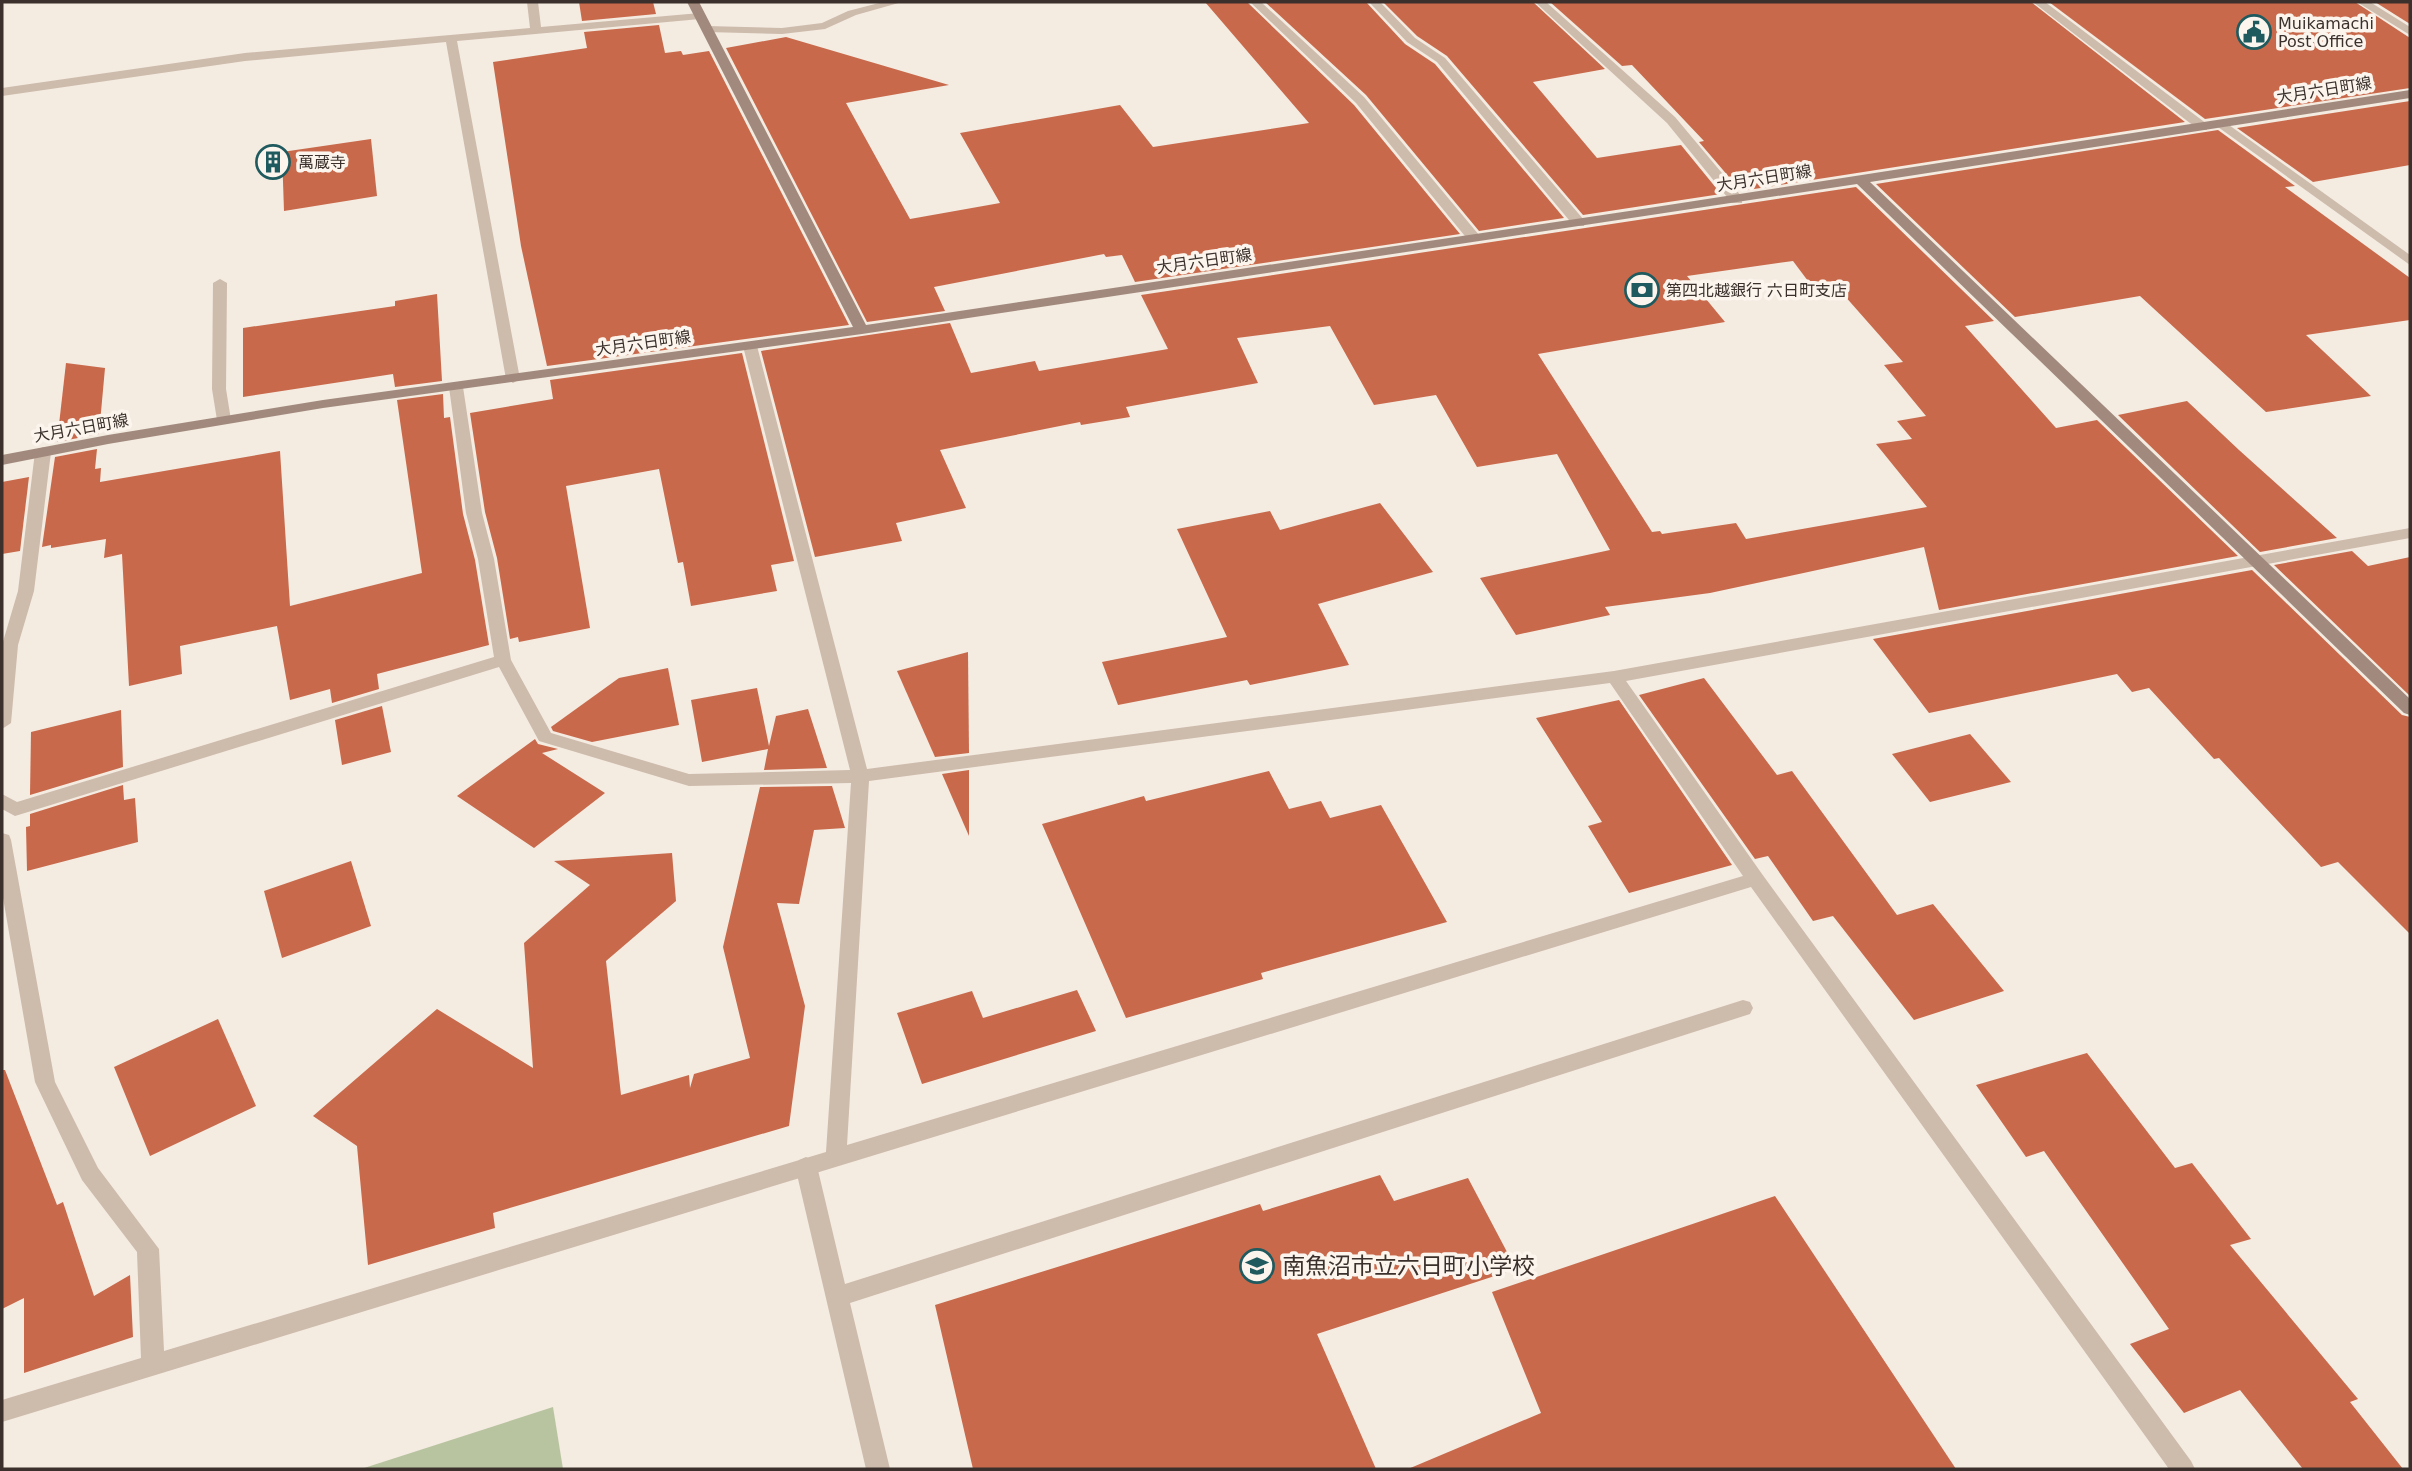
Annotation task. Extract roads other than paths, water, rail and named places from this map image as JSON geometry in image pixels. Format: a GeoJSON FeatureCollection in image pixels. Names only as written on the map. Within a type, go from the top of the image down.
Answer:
{"type":"FeatureCollection","features":[{"type":"Feature","properties":{"kind":"main road"},"geometry":{"type":"LineString","coordinates":[[693,2],[862,330]]}},
{"type":"Feature","properties":{"kind":"main road","name":"大月六日町線"},"geometry":{"type":"LineString","coordinates":[[2,460],[224,420],[862,330],[1737,200],[2410,94]]}},
{"type":"Feature","properties":{"kind":"main road"},"geometry":{"type":"LineString","coordinates":[[1861,181],[2410,709]]}},
{"type":"Feature","properties":{"kind":"street"},"geometry":{"type":"LineString","coordinates":[[531,2],[536,32]]}},
{"type":"Feature","properties":{"kind":"street"},"geometry":{"type":"LineString","coordinates":[[708,29],[782,31],[825,26],[852,13],[896,2]]}},
{"type":"Feature","properties":{"kind":"street"},"geometry":{"type":"LineString","coordinates":[[1255,2],[1360,100],[1474,239]]}},
{"type":"Feature","properties":{"kind":"street"},"geometry":{"type":"LineString","coordinates":[[1374,2],[1411,40],[1441,60],[1579,223]]}},
{"type":"Feature","properties":{"kind":"street"},"geometry":{"type":"LineString","coordinates":[[1540,2],[1671,120],[1737,200]]}},
{"type":"Feature","properties":{"kind":"street"},"geometry":{"type":"LineString","coordinates":[[2038,2],[2203,127]]}},
{"type":"Feature","properties":{"kind":"street"},"geometry":{"type":"LineString","coordinates":[[2363,2],[2410,32]]}},
{"type":"Feature","properties":{"kind":"street"},"geometry":{"type":"LineString","coordinates":[[2,92],[246,57],[700,16]]}},
{"type":"Feature","properties":{"kind":"street"},"geometry":{"type":"LineString","coordinates":[[451,40],[513,379]]}},
{"type":"Feature","properties":{"kind":"street"},"geometry":{"type":"LineString","coordinates":[[2222,124],[2410,261]]}},
{"type":"Feature","properties":{"kind":"street"},"geometry":{"type":"LineString","coordinates":[[220,283],[219,389],[224,420]]}},
{"type":"Feature","properties":{"kind":"street"},"geometry":{"type":"LineString","coordinates":[[750,346],[860,776],[836,1157]]}},
{"type":"Feature","properties":{"kind":"street"},"geometry":{"type":"LineString","coordinates":[[456,387],[474,513],[486,559],[503,660],[545,737],[689,780],[860,776],[1614,677],[2410,533]]}},
{"type":"Feature","properties":{"kind":"street"},"geometry":{"type":"LineString","coordinates":[[2,723],[10,645],[26,591],[43,452]]}},
{"type":"Feature","properties":{"kind":"street"},"geometry":{"type":"LineString","coordinates":[[2,801],[15,809],[503,660]]}},
{"type":"Feature","properties":{"kind":"street"},"geometry":{"type":"LineString","coordinates":[[1614,677],[1755,879],[2183,1469]]}},
{"type":"Feature","properties":{"kind":"street"},"geometry":{"type":"LineString","coordinates":[[2,840],[45,1082],[90,1174],[148,1249],[153,1365]]}},
{"type":"Feature","properties":{"kind":"street"},"geometry":{"type":"LineString","coordinates":[[2,1411],[1755,879]]}},
{"type":"Feature","properties":{"kind":"street"},"geometry":{"type":"LineString","coordinates":[[837,1297],[1744,1008]]}},
{"type":"Feature","properties":{"kind":"street"},"geometry":{"type":"LineString","coordinates":[[806,1166],[878,1469]]}},
{"type":"Feature","properties":{"kind":"place","name":"Muikamachi Post Office"},"geometry":{"type":"Point","coordinates":[2254,32]}},
{"type":"Feature","properties":{"kind":"place","name":"萬蔵寺"},"geometry":{"type":"Point","coordinates":[273,162]}},
{"type":"Feature","properties":{"kind":"place","name":"第四北越銀行 六日町支店"},"geometry":{"type":"Point","coordinates":[1642,290]}},
{"type":"Feature","properties":{"kind":"place","name":"南魚沼市立六日町小学校"},"geometry":{"type":"Point","coordinates":[1257,1266]}}]}
